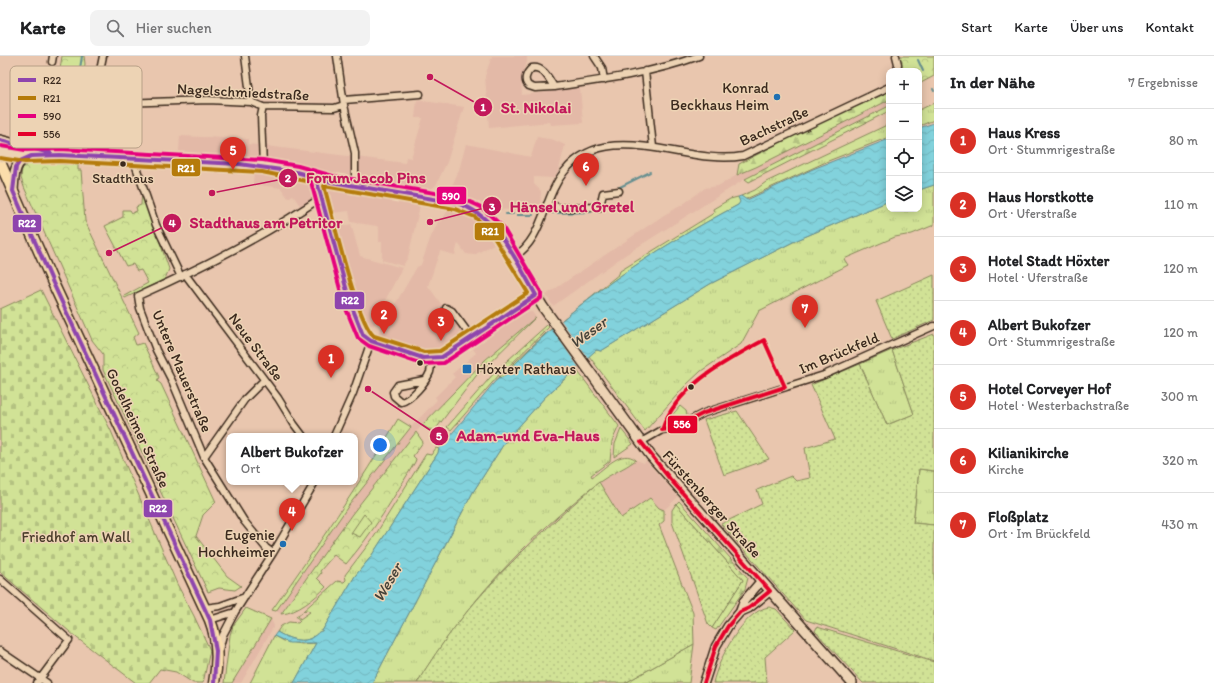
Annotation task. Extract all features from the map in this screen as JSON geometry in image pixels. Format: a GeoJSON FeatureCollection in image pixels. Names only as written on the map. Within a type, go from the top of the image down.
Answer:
{"type":"FeatureCollection","features":[{"type":"Feature","properties":{"kind":"main road"},"geometry":{"type":"LineString","coordinates":[[0,140],[10,142]]}},
{"type":"Feature","properties":{"kind":"main road"},"geometry":{"type":"LineString","coordinates":[[32,148],[60,155]]}},
{"type":"Feature","properties":{"kind":"main road"},"geometry":{"type":"LineString","coordinates":[[0,152],[31,156],[60,155]]}},
{"type":"Feature","properties":{"kind":"main road","name":"Fürstenberger Straße"},"geometry":{"type":"LineString","coordinates":[[60,155],[263,166],[355,186],[457,203],[470,207],[497,230],[549,315],[631,430],[665,474],[852,683]]}},
{"type":"Feature","properties":{"kind":"main road","name":"Godelheimer Straße"},"geometry":{"type":"LineString","coordinates":[[13,191],[15,170],[20,161],[31,156]]}},
{"type":"Feature","properties":{"kind":"main road","name":"Godelheimer Straße"},"geometry":{"type":"LineString","coordinates":[[0,162],[53,283],[210,620],[216,641],[217,660],[214,683]]}},
{"type":"Feature","properties":{"kind":"main road"},"geometry":{"type":"LineString","coordinates":[[316,178],[339,264],[358,325],[363,335],[371,341],[418,356],[432,359],[442,357],[536,295]]}},
{"type":"Feature","properties":{"kind":"street"},"geometry":{"type":"LineString","coordinates":[[101,66],[103,56]]}},
{"type":"Feature","properties":{"kind":"street"},"geometry":{"type":"LineString","coordinates":[[244,56],[251,102]]}},
{"type":"Feature","properties":{"kind":"street"},"geometry":{"type":"LineString","coordinates":[[338,56],[344,103],[355,154],[355,186]]}},
{"type":"Feature","properties":{"kind":"street"},"geometry":{"type":"LineString","coordinates":[[594,56],[602,68],[604,80]]}},
{"type":"Feature","properties":{"kind":"street"},"geometry":{"type":"LineString","coordinates":[[554,87],[546,74],[537,67],[532,68],[527,73],[526,81],[529,86],[535,88],[554,87],[604,80],[672,65],[699,56]]}},
{"type":"Feature","properties":{"kind":"street"},"geometry":{"type":"LineString","coordinates":[[896,56],[897,68]]}},
{"type":"Feature","properties":{"kind":"street"},"geometry":{"type":"LineString","coordinates":[[645,71],[653,147]]}},
{"type":"Feature","properties":{"kind":"street","name":"Bachstraße"},"geometry":{"type":"LineString","coordinates":[[514,257],[525,249],[534,237],[547,204],[564,172],[584,153],[617,146],[653,147],[717,159],[743,156],[886,88]]}},
{"type":"Feature","properties":{"kind":"street","name":"Nagelschmiedstraße"},"geometry":{"type":"LineString","coordinates":[[142,102],[208,100],[251,102],[263,107],[334,108],[344,103],[420,94]]}},
{"type":"Feature","properties":{"kind":"street"},"geometry":{"type":"LineString","coordinates":[[263,107],[260,116],[263,166]]}},
{"type":"Feature","properties":{"kind":"street"},"geometry":{"type":"LineString","coordinates":[[93,148],[93,156]]}},
{"type":"Feature","properties":{"kind":"street","name":"Neue Straße"},"geometry":{"type":"LineString","coordinates":[[133,158],[156,225],[183,276],[264,380],[301,433]]}},
{"type":"Feature","properties":{"kind":"street"},"geometry":{"type":"LineString","coordinates":[[547,204],[561,208],[600,207],[603,193],[619,191]]}},
{"type":"Feature","properties":{"kind":"street"},"geometry":{"type":"LineString","coordinates":[[183,276],[253,240],[322,197]]}},
{"type":"Feature","properties":{"kind":"street","name":"Untere Mauerstraße"},"geometry":{"type":"LineString","coordinates":[[183,276],[138,296],[140,308],[156,350],[173,383],[204,457],[244,521],[266,548],[273,553]]}},
{"type":"Feature","properties":{"kind":"street"},"geometry":{"type":"LineString","coordinates":[[446,308],[452,311],[472,338]]}},
{"type":"Feature","properties":{"kind":"street","name":"Im Brückfeld"},"geometry":{"type":"LineString","coordinates":[[641,442],[662,430],[680,426],[704,414],[824,375],[934,326]]}},
{"type":"Feature","properties":{"kind":"street"},"geometry":{"type":"LineString","coordinates":[[335,433],[353,393],[371,341]]}},
{"type":"Feature","properties":{"kind":"street"},"geometry":{"type":"LineString","coordinates":[[424,380],[398,385],[395,387],[394,396],[400,402],[405,401],[424,380],[430,372],[432,359]]}},
{"type":"Feature","properties":{"kind":"street"},"geometry":{"type":"LineString","coordinates":[[204,457],[245,399],[264,380]]}},
{"type":"Feature","properties":{"kind":"street"},"geometry":{"type":"LineString","coordinates":[[217,660],[223,635],[235,612],[273,553],[313,485]]}},
{"type":"Feature","properties":{"kind":"street"},"geometry":{"type":"LineString","coordinates":[[0,579],[69,640],[39,681]]}},
{"type":"Feature","properties":{"kind":"street"},"geometry":{"type":"LineString","coordinates":[[704,683],[716,646],[728,626],[740,612],[744,601],[761,581]]}},
{"type":"Feature","properties":{"kind":"street"},"geometry":{"type":"LineString","coordinates":[[740,612],[749,608],[770,591]]}},
{"type":"Feature","properties":{"kind":"street"},"geometry":{"type":"LineString","coordinates":[[205,608],[220,606],[245,597]]}},
{"type":"Feature","properties":{"kind":"street"},"geometry":{"type":"LineString","coordinates":[[210,620],[235,612]]}},
{"type":"Feature","properties":{"kind":"street"},"geometry":{"type":"LineString","coordinates":[[0,651],[39,681],[47,683]]}},
{"type":"Feature","properties":{"kind":"shaded area"},"geometry":{"type":"Polygon","coordinates":[[[492,56],[527,56],[527,62],[521,78],[522,95],[580,88],[583,123],[551,125],[550,122],[489,128],[485,76],[492,56]]]}},
{"type":"Feature","properties":{"kind":"shaded area"},"geometry":{"type":"Polygon","coordinates":[[[417,100],[464,107],[447,162],[436,185],[430,190],[419,192],[419,199],[421,201],[408,257],[403,266],[382,260],[382,242],[379,242],[379,229],[377,226],[351,222],[349,211],[332,213],[334,221],[330,222],[323,195],[302,209],[293,195],[288,198],[281,188],[253,184],[254,170],[245,157],[179,151],[180,136],[248,139],[248,144],[405,163],[406,157],[411,158],[423,118],[415,118],[417,100]]]}},
{"type":"Feature","properties":{"kind":"shaded area"},"geometry":{"type":"Polygon","coordinates":[[[886,102],[886,108],[745,179],[625,255],[553,306],[546,295],[664,215],[682,205],[705,188],[718,186],[737,175],[756,167],[886,102]]]}},
{"type":"Feature","properties":{"kind":"shaded area"},"geometry":{"type":"Polygon","coordinates":[[[537,137],[554,140],[565,145],[559,169],[554,178],[534,177],[534,184],[541,191],[540,209],[482,210],[451,188],[459,170],[466,144],[531,157],[537,137]]]}},
{"type":"Feature","properties":{"kind":"shaded area"},"geometry":{"type":"Polygon","coordinates":[[[448,210],[466,216],[467,211],[489,228],[499,241],[474,255],[466,254],[458,243],[455,255],[440,251],[428,286],[465,337],[439,352],[427,354],[377,335],[417,267],[421,265],[438,222],[441,222],[448,210]]]}},
{"type":"Feature","properties":{"kind":"shaded area"},"geometry":{"type":"Polygon","coordinates":[[[351,224],[360,256],[402,268],[376,318],[375,324],[362,329],[333,229],[351,224]]]}},
{"type":"Feature","properties":{"kind":"shaded area"},"geometry":{"type":"Polygon","coordinates":[[[532,312],[536,317],[485,360],[416,432],[352,514],[281,614],[276,611],[349,505],[408,430],[437,400],[435,397],[455,377],[452,374],[476,353],[473,349],[510,315],[532,312]]]}},
{"type":"Feature","properties":{"kind":"shaded area"},"geometry":{"type":"Polygon","coordinates":[[[636,460],[644,463],[646,461],[678,497],[664,510],[659,508],[650,498],[622,518],[599,482],[636,460]]]}},
{"type":"Feature","properties":{"kind":"shaded area"},"geometry":{"type":"Polygon","coordinates":[[[271,619],[274,626],[241,683],[232,683],[271,619]]]}},
{"type":"Feature","properties":{"kind":"green space"},"geometry":{"type":"Polygon","coordinates":[[[62,56],[84,56],[85,66],[61,66],[62,56]]]}},
{"type":"Feature","properties":{"kind":"green space"},"geometry":{"type":"Polygon","coordinates":[[[900,56],[934,56],[934,76],[922,82],[922,68],[902,68],[900,56]]]}},
{"type":"Feature","properties":{"kind":"green space"},"geometry":{"type":"Polygon","coordinates":[[[886,93],[886,102],[756,167],[737,175],[739,164],[806,129],[886,93]]]}},
{"type":"Feature","properties":{"kind":"green space"},"geometry":{"type":"Polygon","coordinates":[[[934,103],[934,120],[922,125],[922,109],[934,103]]]}},
{"type":"Feature","properties":{"kind":"green space"},"geometry":{"type":"Polygon","coordinates":[[[886,108],[886,113],[749,182],[745,179],[886,108]]]}},
{"type":"Feature","properties":{"kind":"green space"},"geometry":{"type":"Polygon","coordinates":[[[886,125],[886,138],[828,161],[744,200],[741,196],[755,190],[766,182],[886,125]]]}},
{"type":"Feature","properties":{"kind":"green space"},"geometry":{"type":"Polygon","coordinates":[[[32,162],[78,165],[78,170],[81,170],[85,221],[139,333],[133,337],[136,345],[143,343],[159,377],[157,381],[161,384],[216,502],[203,515],[196,536],[227,576],[241,586],[235,590],[219,588],[208,592],[103,370],[103,354],[92,340],[24,187],[21,178],[22,168],[32,162]]]}},
{"type":"Feature","properties":{"kind":"green space"},"geometry":{"type":"Polygon","coordinates":[[[934,185],[934,225],[912,234],[895,237],[844,259],[848,265],[759,311],[741,344],[701,371],[685,386],[645,431],[589,356],[596,350],[601,351],[710,284],[797,240],[886,202],[886,212],[922,212],[922,189],[934,185]]]}},
{"type":"Feature","properties":{"kind":"green space"},"geometry":{"type":"Polygon","coordinates":[[[142,190],[169,269],[165,279],[125,298],[124,296],[148,283],[141,270],[137,271],[133,264],[126,266],[105,226],[123,217],[123,210],[130,210],[132,213],[137,211],[136,207],[141,205],[142,190]]]}},
{"type":"Feature","properties":{"kind":"green space"},"geometry":{"type":"Polygon","coordinates":[[[738,197],[741,202],[738,205],[706,222],[643,260],[613,281],[555,326],[503,377],[498,378],[546,333],[619,274],[620,271],[714,213],[713,209],[730,199],[738,197]]]}},
{"type":"Feature","properties":{"kind":"green space"},"geometry":{"type":"Polygon","coordinates":[[[934,275],[934,320],[892,339],[876,301],[934,275]]]}},
{"type":"Feature","properties":{"kind":"green space","name":"Friedhof am Wall"},"geometry":{"type":"Polygon","coordinates":[[[41,290],[111,431],[177,584],[210,650],[203,683],[193,683],[176,672],[160,669],[149,683],[136,683],[77,638],[0,572],[0,309],[41,290]]]}},
{"type":"Feature","properties":{"kind":"green space"},"geometry":{"type":"Polygon","coordinates":[[[536,317],[476,376],[435,430],[428,429],[422,425],[485,360],[536,317]]]}},
{"type":"Feature","properties":{"kind":"green space"},"geometry":{"type":"Polygon","coordinates":[[[547,325],[549,327],[502,373],[498,369],[547,325]]]}},
{"type":"Feature","properties":{"kind":"green space"},"geometry":{"type":"Polygon","coordinates":[[[934,334],[934,471],[919,469],[913,523],[934,525],[934,661],[806,620],[721,524],[762,504],[757,490],[791,476],[796,481],[810,478],[805,448],[835,439],[811,385],[860,364],[887,425],[914,414],[892,350],[934,334]]]}},
{"type":"Feature","properties":{"kind":"green space"},"geometry":{"type":"Polygon","coordinates":[[[892,350],[914,414],[887,425],[860,364],[892,350]]]}},
{"type":"Feature","properties":{"kind":"green space"},"geometry":{"type":"Polygon","coordinates":[[[576,369],[619,426],[612,441],[610,461],[591,475],[592,477],[619,458],[625,456],[636,460],[598,483],[547,526],[522,550],[498,575],[454,628],[417,683],[372,683],[473,492],[505,442],[545,397],[576,369]]]}},
{"type":"Feature","properties":{"kind":"green space"},"geometry":{"type":"Polygon","coordinates":[[[495,372],[499,375],[451,430],[447,427],[495,372]]]}},
{"type":"Feature","properties":{"kind":"green space"},"geometry":{"type":"Polygon","coordinates":[[[680,406],[686,411],[687,415],[673,423],[674,425],[669,424],[669,419],[680,406]]]}},
{"type":"Feature","properties":{"kind":"green space"},"geometry":{"type":"Polygon","coordinates":[[[737,411],[769,459],[724,475],[704,420],[737,411]]]}},
{"type":"Feature","properties":{"kind":"green space"},"geometry":{"type":"Polygon","coordinates":[[[398,419],[411,427],[349,505],[276,611],[272,610],[358,485],[398,419]]]}},
{"type":"Feature","properties":{"kind":"green space"},"geometry":{"type":"Polygon","coordinates":[[[621,429],[633,444],[614,457],[615,444],[621,429]]]}},
{"type":"Feature","properties":{"kind":"green space"},"geometry":{"type":"Polygon","coordinates":[[[416,432],[423,442],[413,456],[416,459],[415,462],[365,540],[346,564],[334,555],[320,571],[321,573],[317,578],[326,587],[317,596],[294,611],[281,614],[352,514],[416,432]]]}},
{"type":"Feature","properties":{"kind":"green space"},"geometry":{"type":"Polygon","coordinates":[[[436,448],[439,449],[438,453],[370,558],[355,576],[322,631],[310,639],[305,640],[296,640],[277,632],[281,626],[289,622],[298,623],[300,621],[296,616],[303,612],[298,616],[300,619],[310,612],[307,610],[303,611],[337,581],[344,582],[346,580],[345,575],[374,537],[426,454],[431,455],[436,448]]]}},
{"type":"Feature","properties":{"kind":"green space"},"geometry":{"type":"Polygon","coordinates":[[[919,469],[934,471],[934,525],[913,523],[919,469]]]}},
{"type":"Feature","properties":{"kind":"green space"},"geometry":{"type":"Polygon","coordinates":[[[599,482],[621,518],[650,498],[659,508],[664,510],[664,521],[659,525],[693,613],[694,644],[625,683],[417,683],[456,626],[499,575],[547,528],[599,482]]]}},
{"type":"Feature","properties":{"kind":"green space"},"geometry":{"type":"Polygon","coordinates":[[[679,501],[748,578],[745,589],[716,630],[712,628],[743,580],[676,504],[679,501]]]}},
{"type":"Feature","properties":{"kind":"green space"},"geometry":{"type":"Polygon","coordinates":[[[676,504],[743,580],[712,628],[708,624],[672,522],[672,510],[676,504]]]}},
{"type":"Feature","properties":{"kind":"green space"},"geometry":{"type":"Polygon","coordinates":[[[364,514],[371,522],[360,537],[351,533],[364,514]]]}},
{"type":"Feature","properties":{"kind":"green space"},"geometry":{"type":"Polygon","coordinates":[[[769,607],[776,609],[795,630],[765,657],[767,683],[713,683],[726,650],[741,627],[759,610],[769,607]]]}},
{"type":"Feature","properties":{"kind":"green space"},"geometry":{"type":"Polygon","coordinates":[[[246,608],[271,619],[232,683],[224,683],[230,635],[233,626],[246,608]]]}},
{"type":"Feature","properties":{"kind":"green space"},"geometry":{"type":"Polygon","coordinates":[[[817,627],[934,662],[934,683],[863,683],[815,631],[817,627]]]}},
{"type":"Feature","properties":{"kind":"green space"},"geometry":{"type":"Polygon","coordinates":[[[274,636],[283,641],[301,644],[316,643],[294,683],[250,683],[274,636]]]}},
{"type":"Feature","properties":{"kind":"green space"},"geometry":{"type":"Polygon","coordinates":[[[694,644],[689,683],[625,683],[694,644]]]}},
{"type":"Feature","properties":{"kind":"water"},"geometry":{"type":"Polygon","coordinates":[[[934,123],[934,185],[922,189],[922,140],[922,127],[934,123]]]}},
{"type":"Feature","properties":{"kind":"water","name":"Weser"},"geometry":{"type":"Polygon","coordinates":[[[886,140],[886,202],[797,240],[710,284],[601,351],[596,350],[545,397],[505,442],[473,492],[372,683],[294,683],[316,643],[289,643],[274,636],[277,632],[296,640],[305,640],[310,639],[322,631],[355,576],[370,558],[438,453],[439,449],[498,378],[503,377],[555,326],[613,281],[643,260],[706,222],[738,205],[740,202],[738,197],[741,196],[747,200],[813,169],[886,140]]]}},
{"type":"Feature","properties":{"kind":"pier"},"geometry":{"type":"Polygon","coordinates":[[[561,320],[589,359],[579,368],[551,328],[561,320]]]}},
{"type":"Feature","properties":{"kind":"waterway"},"geometry":{"type":"LineString","coordinates":[[80,66],[82,56]]}},
{"type":"Feature","properties":{"kind":"waterway"},"geometry":{"type":"LineString","coordinates":[[918,60],[923,71]]}},
{"type":"Feature","properties":{"kind":"waterway"},"geometry":{"type":"LineString","coordinates":[[618,188],[650,172]]}},
{"type":"Feature","properties":{"kind":"waterway"},"geometry":{"type":"LineString","coordinates":[[552,213],[591,212]]}},
{"type":"Feature","properties":{"kind":"waterway"},"geometry":{"type":"LineString","coordinates":[[506,214],[513,214]]}},
{"type":"Feature","properties":{"kind":"waterway"},"geometry":{"type":"LineString","coordinates":[[517,215],[533,215]]}},
{"type":"Feature","properties":{"kind":"transit line","name":"R22"},"geometry":{"type":"LineString","coordinates":[[0,140],[10,143]]}},
{"type":"Feature","properties":{"kind":"transit line","name":"590"},"geometry":{"type":"LineString","coordinates":[[1,146],[10,148]]}},
{"type":"Feature","properties":{"kind":"transit line","name":"590"},"geometry":{"type":"LineString","coordinates":[[13,148],[25,150],[60,149],[263,160],[298,166],[333,176],[459,197],[481,207],[502,226],[541,292],[541,298],[444,363],[422,364],[369,346],[358,338],[344,304],[311,182]]}},
{"type":"Feature","properties":{"kind":"transit line","name":"R22"},"geometry":{"type":"LineString","coordinates":[[31,148],[50,153]]}},
{"type":"Feature","properties":{"kind":"transit line","name":"R22"},"geometry":{"type":"LineString","coordinates":[[214,683],[216,651],[210,620],[53,283],[13,191],[16,167],[20,161],[31,156],[60,155],[239,164],[296,172],[332,182],[457,203],[471,209],[484,218],[495,229],[513,254],[536,295],[442,357],[423,358],[371,341],[363,335],[350,302],[316,178]]}},
{"type":"Feature","properties":{"kind":"transit line","name":"R21"},"geometry":{"type":"LineString","coordinates":[[0,158],[25,162],[60,161],[262,172],[311,182]]}},
{"type":"Feature","properties":{"kind":"transit line","name":"R21"},"geometry":{"type":"LineString","coordinates":[[324,186],[455,209],[475,217],[492,234],[528,293],[440,351],[424,352],[374,336],[367,327],[360,311],[324,186]]}},
{"type":"Feature","properties":{"kind":"transit line","name":"556"},"geometry":{"type":"LineString","coordinates":[[764,340],[785,387],[704,413],[675,428],[662,430],[669,414],[678,400],[690,388],[719,366],[764,340]]}},
{"type":"Feature","properties":{"kind":"transit line","name":"556"},"geometry":{"type":"LineString","coordinates":[[641,442],[670,479],[770,591],[749,608],[740,612],[728,626],[716,646],[704,683]]}},
{"type":"Feature","properties":{"kind":"place","name":"St. Nikolai"},"geometry":{"type":"Point","coordinates":[430,77]}},
{"type":"Feature","properties":{"kind":"place","name":"Konrad Beckhaus Heim"},"geometry":{"type":"Point","coordinates":[777,97]}},
{"type":"Feature","properties":{"kind":"place","name":"Stadthaus"},"geometry":{"type":"Point","coordinates":[123,164]}},
{"type":"Feature","properties":{"kind":"place","name":"Hotel Corveyer Hof"},"geometry":{"type":"Point","coordinates":[233,170]}},
{"type":"Feature","properties":{"kind":"place","name":"Kilianikirche"},"geometry":{"type":"Point","coordinates":[586,186]}},
{"type":"Feature","properties":{"kind":"place","name":"Forum Jacob Pins"},"geometry":{"type":"Point","coordinates":[212,193]}},
{"type":"Feature","properties":{"kind":"place","name":"Hänsel und Gretel"},"geometry":{"type":"Point","coordinates":[430,222]}},
{"type":"Feature","properties":{"kind":"place","name":"Stadthaus am Petritor"},"geometry":{"type":"Point","coordinates":[109,253]}},
{"type":"Feature","properties":{"kind":"place","name":"Floßplatz"},"geometry":{"type":"Point","coordinates":[805,328]}},
{"type":"Feature","properties":{"kind":"place","name":"Haus Horstkotte"},"geometry":{"type":"Point","coordinates":[384,334]}},
{"type":"Feature","properties":{"kind":"place","name":"Hotel Stadt Höxter"},"geometry":{"type":"Point","coordinates":[441,341]}},
{"type":"Feature","properties":{"kind":"place","name":"Höxter Rathaus"},"geometry":{"type":"Point","coordinates":[467,369]}},
{"type":"Feature","properties":{"kind":"place","name":"Haus Kress"},"geometry":{"type":"Point","coordinates":[331,378]}},
{"type":"Feature","properties":{"kind":"place","name":"Adam-und Eva-Haus"},"geometry":{"type":"Point","coordinates":[368,389]}},
{"type":"Feature","properties":{"kind":"place","name":"Albert Bukofzer"},"geometry":{"type":"Point","coordinates":[292,531]}},
{"type":"Feature","properties":{"kind":"place","name":"Eugenie Hochheimer"},"geometry":{"type":"Point","coordinates":[283,544]}}]}
